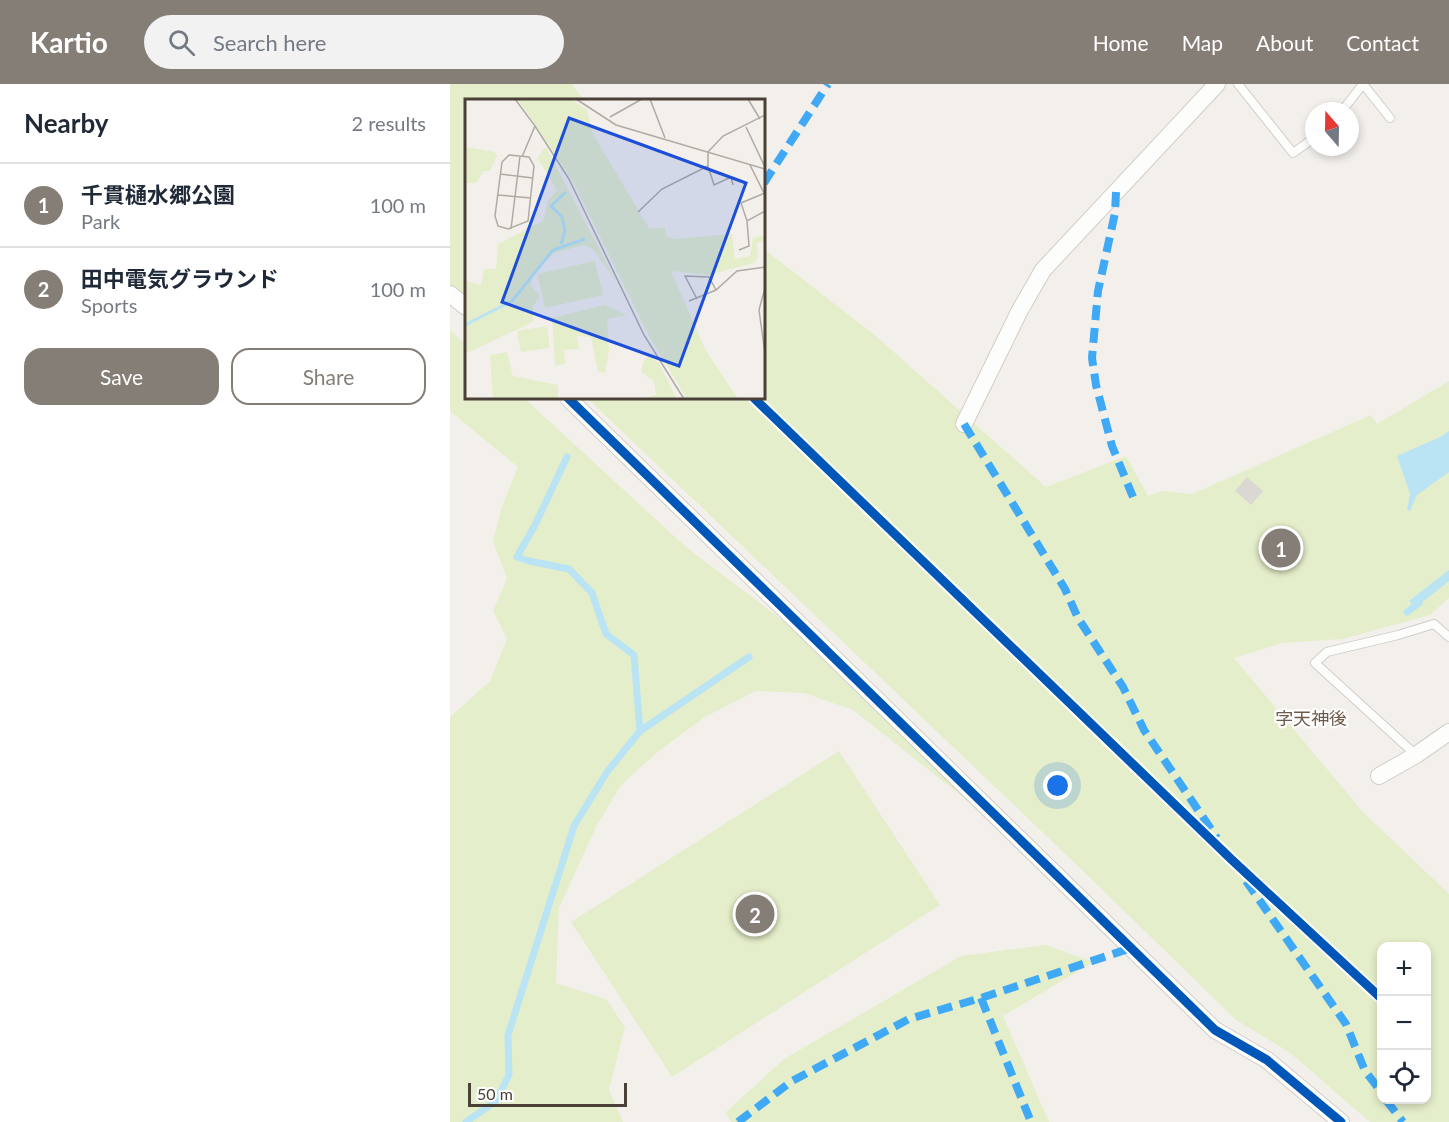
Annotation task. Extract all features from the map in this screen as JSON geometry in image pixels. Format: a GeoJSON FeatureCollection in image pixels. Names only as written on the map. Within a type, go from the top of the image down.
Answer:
{"type":"FeatureCollection","features":[{"type":"Feature","properties":{"kind":"street"},"geometry":{"type":"LineString","coordinates":[[964,424],[1042,270],[1217,84]]}},
{"type":"Feature","properties":{"kind":"street"},"geometry":{"type":"LineString","coordinates":[[450,294],[465,306]]}},
{"type":"Feature","properties":{"kind":"street"},"geometry":{"type":"LineString","coordinates":[[569,399],[1215,1030],[1267,1060],[1341,1122]]}},
{"type":"Feature","properties":{"kind":"street"},"geometry":{"type":"LineString","coordinates":[[1379,776],[1416,755],[1449,732]]}},
{"type":"Feature","properties":{"kind":"lane"},"geometry":{"type":"LineString","coordinates":[[1238,84],[1293,153],[1305,144]]}},
{"type":"Feature","properties":{"kind":"lane"},"geometry":{"type":"LineString","coordinates":[[1349,102],[1363,84],[1390,118]]}},
{"type":"Feature","properties":{"kind":"lane"},"geometry":{"type":"LineString","coordinates":[[1416,755],[1315,663],[1327,652],[1434,624],[1449,637]]}},
{"type":"Feature","properties":{"kind":"green space"},"geometry":{"type":"Polygon","coordinates":[[[450,84],[572,84],[583,99],[465,99],[465,298],[450,285],[450,84]]]}},
{"type":"Feature","properties":{"kind":"green space"},"geometry":{"type":"Polygon","coordinates":[[[765,250],[877,337],[1046,487],[1126,456],[1148,496],[1162,491],[1192,494],[1371,415],[1377,424],[1449,381],[1449,598],[1430,615],[1343,639],[1282,643],[1234,658],[1363,812],[1449,894],[1449,1122],[1370,1122],[1289,1052],[1236,1020],[588,399],[765,399],[765,250]]]}},
{"type":"Feature","properties":{"kind":"green space"},"geometry":{"type":"Polygon","coordinates":[[[450,330],[465,344],[465,399],[525,399],[686,547],[827,654],[988,817],[853,710],[804,693],[756,691],[705,717],[659,751],[621,785],[596,827],[559,908],[556,983],[606,999],[625,1027],[609,1090],[623,1122],[450,1122],[450,717],[490,681],[507,639],[493,611],[507,579],[493,541],[502,506],[518,467],[450,411],[450,330]]]}},
{"type":"Feature","properties":{"kind":"green space"},"geometry":{"type":"Polygon","coordinates":[[[839,751],[940,905],[672,1077],[571,922],[839,751]]]}},
{"type":"Feature","properties":{"kind":"green space"},"geometry":{"type":"Polygon","coordinates":[[[1046,945],[1094,962],[1003,1016],[1049,1122],[731,1122],[726,1112],[784,1059],[961,956],[1046,945]]]}},
{"type":"Feature","properties":{"kind":"water"},"geometry":{"type":"Polygon","coordinates":[[[1449,431],[1449,472],[1417,495],[1410,511],[1407,510],[1410,494],[1397,456],[1449,431]]]}},
{"type":"Feature","properties":{"kind":"water"},"geometry":{"type":"Polygon","coordinates":[[[1449,570],[1449,581],[1415,608],[1409,601],[1449,570]]]}},
{"type":"Feature","properties":{"kind":"building"},"geometry":{"type":"Polygon","coordinates":[[[1247,478],[1262,491],[1251,504],[1236,491],[1247,478]]]}},
{"type":"Feature","properties":{"kind":"waterway"},"geometry":{"type":"LineString","coordinates":[[567,457],[517,557],[569,569],[592,593],[606,634],[634,655],[640,731]]}},
{"type":"Feature","properties":{"kind":"waterway"},"geometry":{"type":"LineString","coordinates":[[1407,612],[1419,603]]}},
{"type":"Feature","properties":{"kind":"waterway"},"geometry":{"type":"LineString","coordinates":[[466,1122],[496,1101],[509,1075],[508,1035],[574,826],[607,772],[640,731],[749,657]]}},
{"type":"Feature","properties":{"kind":"marked path"},"geometry":{"type":"LineString","coordinates":[[765,181],[828,84]]}},
{"type":"Feature","properties":{"kind":"marked path"},"geometry":{"type":"LineString","coordinates":[[1116,192],[1115,213],[1098,291],[1092,358],[1096,385],[1112,446],[1133,497]]}},
{"type":"Feature","properties":{"kind":"marked path"},"geometry":{"type":"LineString","coordinates":[[964,424],[1065,589],[1078,618],[1123,687],[1144,730],[1217,838]]}},
{"type":"Feature","properties":{"kind":"marked path"},"geometry":{"type":"LineString","coordinates":[[1246,881],[1346,1024],[1365,1071],[1377,1087]]}},
{"type":"Feature","properties":{"kind":"marked path"},"geometry":{"type":"LineString","coordinates":[[738,1122],[792,1081],[909,1019],[981,998],[1131,948]]}},
{"type":"Feature","properties":{"kind":"marked path"},"geometry":{"type":"LineString","coordinates":[[981,998],[1031,1122]]}},
{"type":"Feature","properties":{"kind":"marked path"},"geometry":{"type":"LineString","coordinates":[[1389,1104],[1403,1122]]}},
{"type":"Feature","properties":{"kind":"cycle path"},"geometry":{"type":"LineString","coordinates":[[569,399],[1215,1030],[1267,1060],[1341,1122]]}},
{"type":"Feature","properties":{"kind":"cycle path"},"geometry":{"type":"LineString","coordinates":[[755,399],[1231,859],[1379,996]]}},
{"type":"Feature","properties":{"kind":"place","name":"千貫樋水郷公園"},"geometry":{"type":"Point","coordinates":[1281,548]}},
{"type":"Feature","properties":{"kind":"place","name":"田中電気グラウンド"},"geometry":{"type":"Point","coordinates":[755,914]}},
{"type":"Feature","properties":{"kind":"district","name":"字天神後"},"geometry":{"type":"Point","coordinates":[1311,719]}}]}
